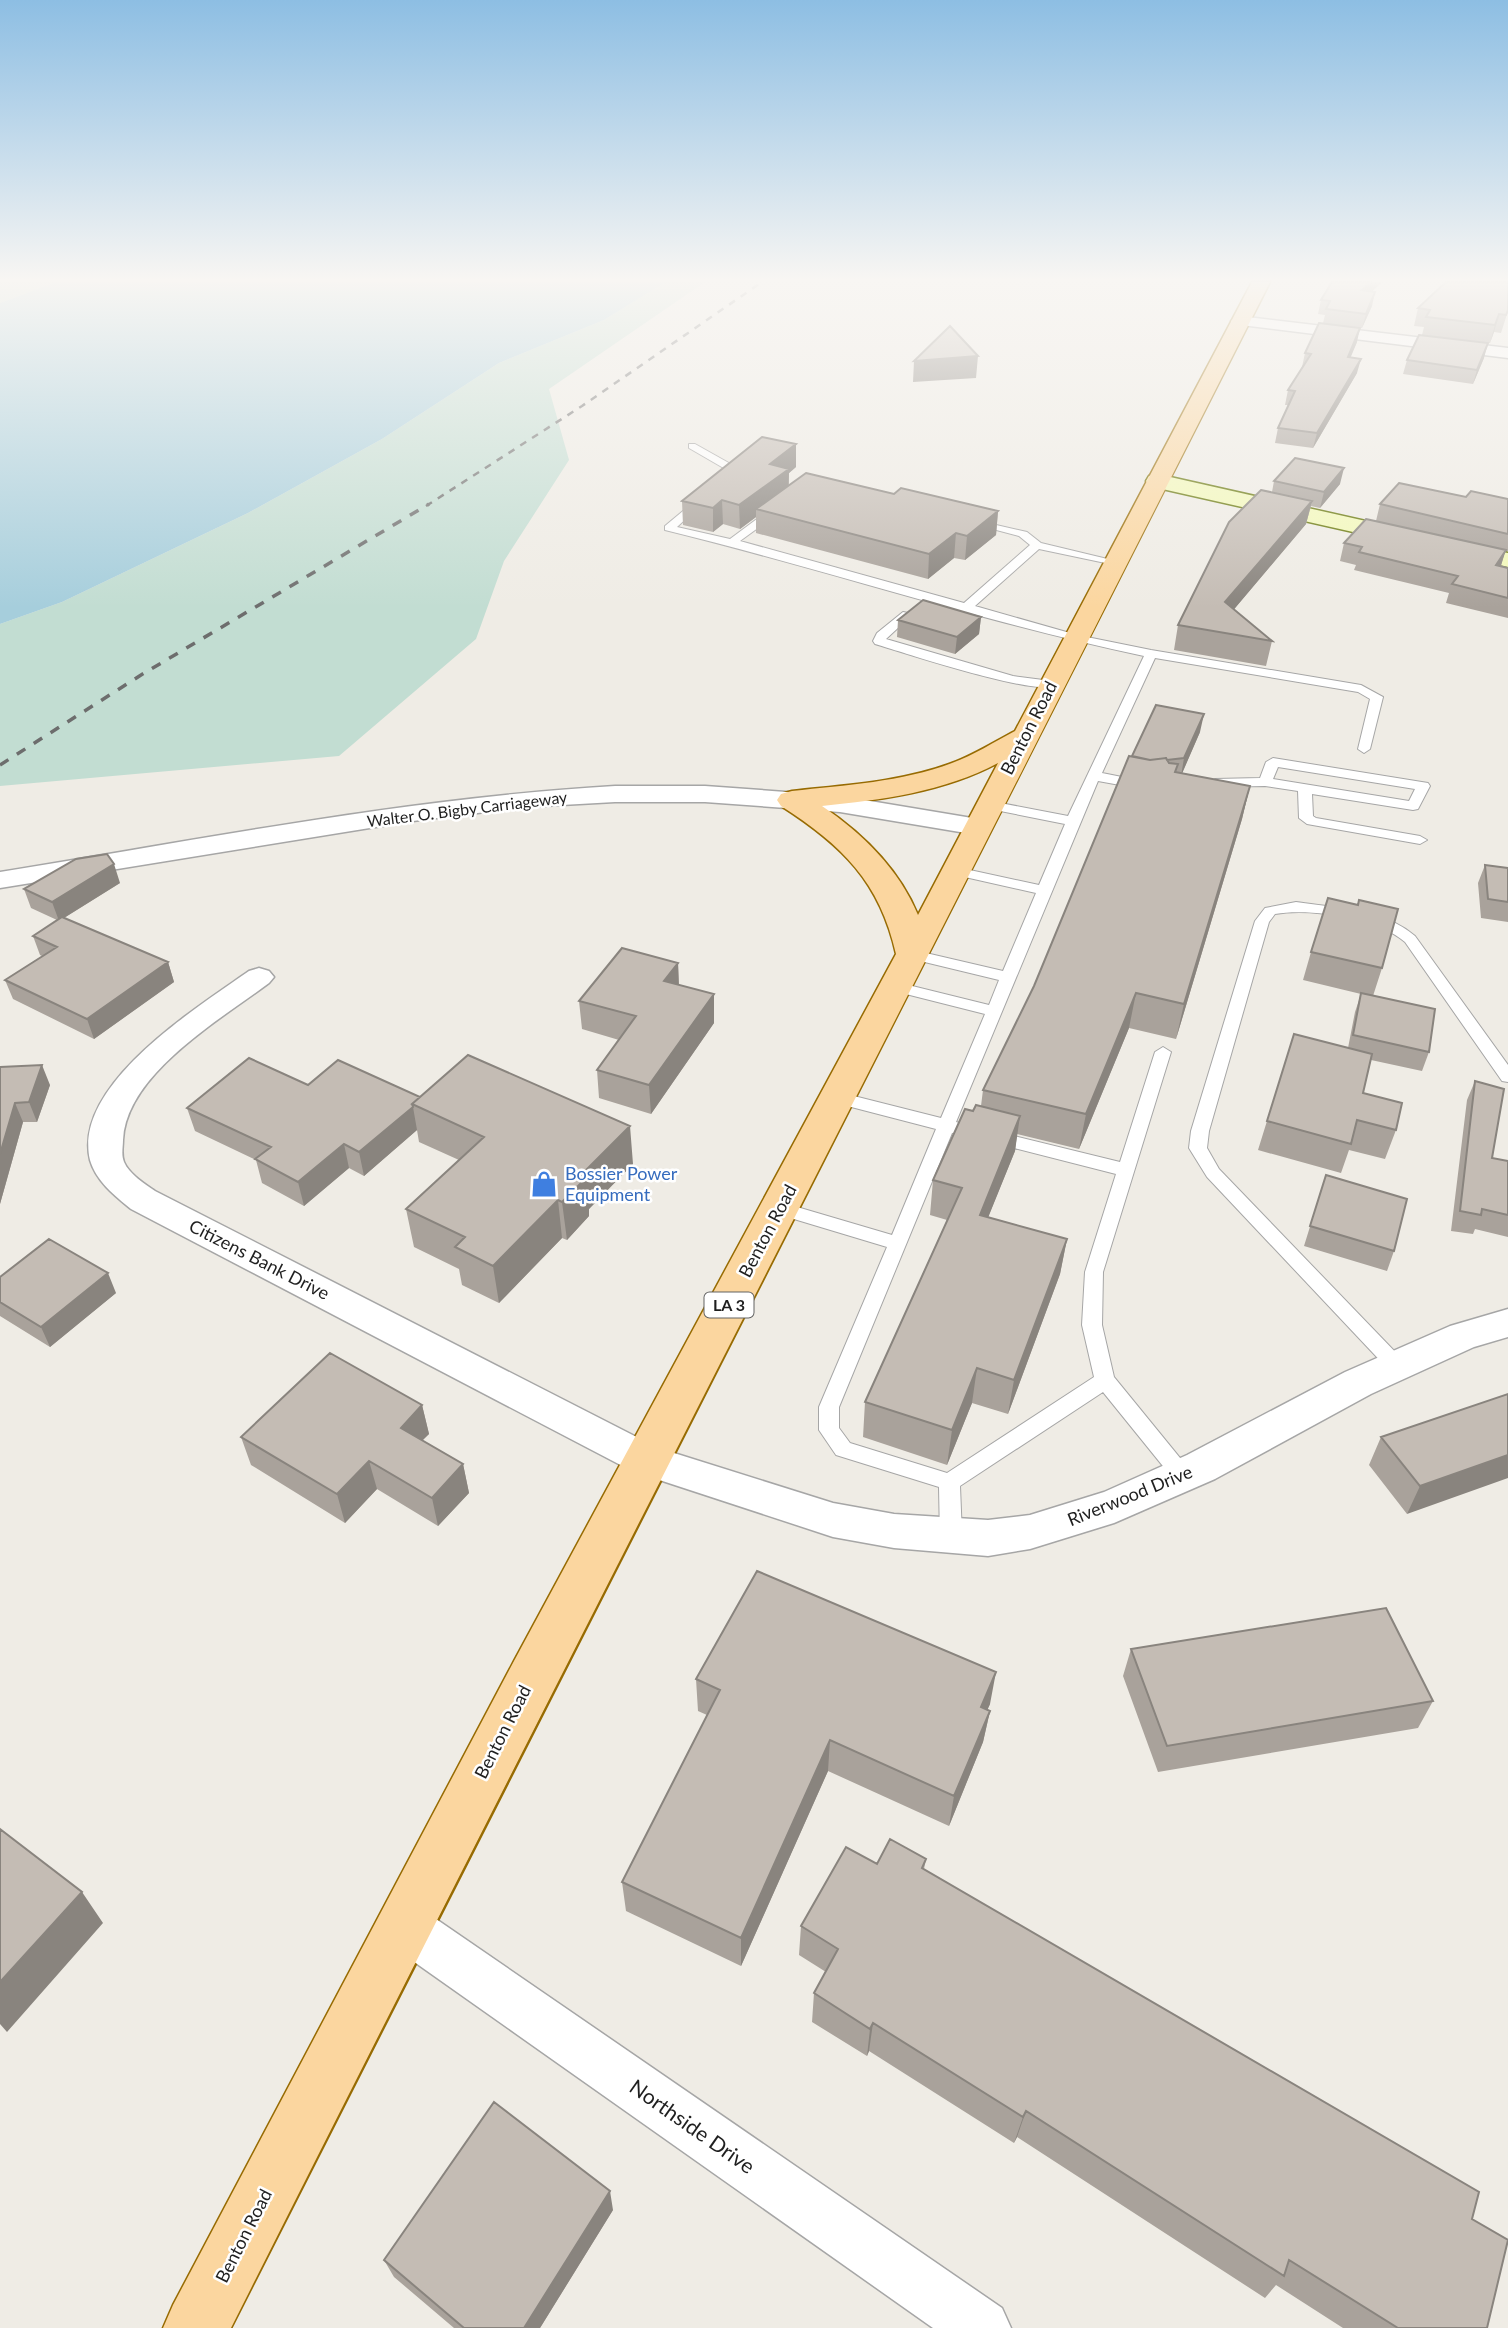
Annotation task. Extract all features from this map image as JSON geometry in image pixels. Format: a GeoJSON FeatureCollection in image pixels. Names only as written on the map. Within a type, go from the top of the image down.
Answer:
{"type":"FeatureCollection","features":[{"type":"Feature","properties":{"kind":"main road","name":"Benton Road"},"geometry":{"type":"LineString","coordinates":[[196,2328],[646,1460],[957,872],[1204,391]]}},
{"type":"Feature","properties":{"kind":"main road"},"geometry":{"type":"LineString","coordinates":[[792,800],[884,790],[928,780],[960,770],[1025,737]]}},
{"type":"Feature","properties":{"kind":"main road"},"geometry":{"type":"LineString","coordinates":[[792,800],[817,815],[856,847],[880,872],[911,940],[904,971]]}},
{"type":"Feature","properties":{"kind":"street"},"geometry":{"type":"LineString","coordinates":[[1157,481],[1508,560]]}},
{"type":"Feature","properties":{"kind":"street","name":"Walter O. Bigby Carriageway"},"geometry":{"type":"LineString","coordinates":[[0,880],[413,813],[526,799],[615,794],[705,794],[984,816]]}},
{"type":"Feature","properties":{"kind":"street","name":"Citizens Bank Drive"},"geometry":{"type":"LineString","coordinates":[[260,977],[134,1075],[121,1096],[107,1134],[106,1157],[114,1173],[143,1200],[646,1460]]}},
{"type":"Feature","properties":{"kind":"street","name":"Riverwood Drive"},"geometry":{"type":"LineString","coordinates":[[646,1460],[833,1520],[894,1531],[950,1536],[988,1538],[1030,1532],[1114,1506],[1182,1475],[1396,1365],[1463,1336],[1508,1323]]}},
{"type":"Feature","properties":{"kind":"street","name":"Northside Drive"},"geometry":{"type":"LineString","coordinates":[[403,1925],[982,2328]]}},
{"type":"Feature","properties":{"kind":"lane"},"geometry":{"type":"LineString","coordinates":[[692,446],[732,469],[730,475],[668,528],[1075,638],[1151,654],[1361,689],[1377,697],[1364,749]]}},
{"type":"Feature","properties":{"kind":"lane"},"geometry":{"type":"LineString","coordinates":[[731,543],[784,504]]}},
{"type":"Feature","properties":{"kind":"lane"},"geometry":{"type":"LineString","coordinates":[[958,517],[1023,534],[1037,545],[1115,562]]}},
{"type":"Feature","properties":{"kind":"lane"},"geometry":{"type":"LineString","coordinates":[[965,608],[1037,545]]}},
{"type":"Feature","properties":{"kind":"lane"},"geometry":{"type":"LineString","coordinates":[[907,614],[881,635],[879,641],[1012,680],[1051,685]]}},
{"type":"Feature","properties":{"kind":"lane"},"geometry":{"type":"LineString","coordinates":[[949,1482],[844,1449],[829,1430],[829,1407],[1073,821],[1151,654]]}},
{"type":"Feature","properties":{"kind":"lane"},"geometry":{"type":"LineString","coordinates":[[1203,782],[1265,782],[1413,806],[1423,786],[1273,762],[1265,782]]}},
{"type":"Feature","properties":{"kind":"lane"},"geometry":{"type":"LineString","coordinates":[[1094,776],[1153,786]]}},
{"type":"Feature","properties":{"kind":"lane"},"geometry":{"type":"LineString","coordinates":[[1305,789],[1306,818],[1312,821],[1420,840]]}},
{"type":"Feature","properties":{"kind":"lane"},"geometry":{"type":"LineString","coordinates":[[984,816],[1073,821]]}},
{"type":"Feature","properties":{"kind":"lane"},"geometry":{"type":"LineString","coordinates":[[957,872],[1044,890]]}},
{"type":"Feature","properties":{"kind":"lane"},"geometry":{"type":"LineString","coordinates":[[1396,1365],[1213,1173],[1198,1148],[1200,1131],[1262,921],[1270,911],[1296,906],[1370,919],[1396,927],[1410,939],[1508,1077]]}},
{"type":"Feature","properties":{"kind":"lane"},"geometry":{"type":"LineString","coordinates":[[904,971],[1008,976]]}},
{"type":"Feature","properties":{"kind":"lane"},"geometry":{"type":"LineString","coordinates":[[904,971],[994,1011]]}},
{"type":"Feature","properties":{"kind":"lane"},"geometry":{"type":"LineString","coordinates":[[1163,1052],[1094,1272],[1091,1325],[1105,1380],[1182,1475]]}},
{"type":"Feature","properties":{"kind":"lane"},"geometry":{"type":"LineString","coordinates":[[838,1098],[1126,1170]]}},
{"type":"Feature","properties":{"kind":"lane"},"geometry":{"type":"LineString","coordinates":[[779,1209],[897,1243]]}},
{"type":"Feature","properties":{"kind":"lane"},"geometry":{"type":"LineString","coordinates":[[949,1482],[1105,1380]]}},
{"type":"Feature","properties":{"kind":"lane"},"geometry":{"type":"LineString","coordinates":[[949,1482],[950,1536]]}},
{"type":"Feature","properties":{"kind":"green space"},"geometry":{"type":"Polygon","coordinates":[[[456,391],[549,391],[569,460],[504,561],[476,639],[339,756],[0,786],[0,624],[62,602],[248,513],[382,439],[456,391]]]}},
{"type":"Feature","properties":{"kind":"water"},"geometry":{"type":"Polygon","coordinates":[[[0,391],[456,391],[382,439],[248,513],[62,602],[0,624],[0,391]]]}},
{"type":"Feature","properties":{"kind":"building"},"geometry":{"type":"Polygon","coordinates":[[[1292,391],[1342,391],[1317,433],[1278,428],[1295,391],[1292,391]]]}},
{"type":"Feature","properties":{"kind":"building"},"geometry":{"type":"Polygon","coordinates":[[[762,437],[796,444],[770,464],[789,469],[739,505],[722,500],[713,508],[682,501],[762,437]]]}},
{"type":"Feature","properties":{"kind":"building"},"geometry":{"type":"Polygon","coordinates":[[[1295,458],[1344,468],[1324,492],[1274,481],[1295,458]]]}},
{"type":"Feature","properties":{"kind":"building"},"geometry":{"type":"Polygon","coordinates":[[[806,473],[894,494],[901,488],[998,511],[967,536],[956,533],[929,554],[756,509],[806,473]]]}},
{"type":"Feature","properties":{"kind":"building"},"geometry":{"type":"Polygon","coordinates":[[[1399,483],[1466,497],[1471,491],[1508,499],[1508,534],[1380,504],[1399,483]]]}},
{"type":"Feature","properties":{"kind":"building"},"geometry":{"type":"Polygon","coordinates":[[[1261,490],[1312,501],[1225,602],[1272,641],[1178,625],[1229,522],[1261,490]]]}},
{"type":"Feature","properties":{"kind":"building"},"geometry":{"type":"Polygon","coordinates":[[[1366,519],[1506,550],[1496,565],[1508,568],[1508,598],[1452,584],[1458,576],[1359,552],[1362,547],[1344,543],[1366,519]]]}},
{"type":"Feature","properties":{"kind":"building"},"geometry":{"type":"Polygon","coordinates":[[[923,600],[981,617],[957,637],[898,620],[923,600]]]}},
{"type":"Feature","properties":{"kind":"building"},"geometry":{"type":"Polygon","coordinates":[[[1156,705],[1204,714],[1184,758],[1150,760],[1132,756],[1156,705]]]}},
{"type":"Feature","properties":{"kind":"building"},"geometry":{"type":"Polygon","coordinates":[[[1129,756],[1150,760],[1166,758],[1169,763],[1178,764],[1175,772],[1250,786],[1184,1004],[1136,993],[1086,1114],[983,1090],[1034,986],[1129,756]]]}},
{"type":"Feature","properties":{"kind":"building"},"geometry":{"type":"Polygon","coordinates":[[[107,854],[114,864],[52,902],[24,889],[76,859],[107,854]]]}},
{"type":"Feature","properties":{"kind":"building"},"geometry":{"type":"Polygon","coordinates":[[[1485,865],[1508,868],[1508,902],[1488,899],[1485,865]]]}},
{"type":"Feature","properties":{"kind":"building"},"geometry":{"type":"Polygon","coordinates":[[[1328,898],[1358,905],[1359,900],[1398,909],[1382,968],[1311,952],[1328,898]]]}},
{"type":"Feature","properties":{"kind":"building"},"geometry":{"type":"Polygon","coordinates":[[[62,917],[168,962],[87,1019],[5,980],[57,947],[33,936],[62,917]]]}},
{"type":"Feature","properties":{"kind":"building"},"geometry":{"type":"Polygon","coordinates":[[[622,948],[678,963],[664,981],[714,994],[649,1085],[597,1070],[636,1016],[579,1001],[622,948]]]}},
{"type":"Feature","properties":{"kind":"building"},"geometry":{"type":"Polygon","coordinates":[[[1361,993],[1435,1009],[1429,1052],[1353,1035],[1361,993]]]}},
{"type":"Feature","properties":{"kind":"building"},"geometry":{"type":"Polygon","coordinates":[[[1294,1034],[1372,1054],[1363,1093],[1402,1103],[1396,1130],[1357,1120],[1351,1144],[1267,1121],[1294,1034]]]}},
{"type":"Feature","properties":{"kind":"building"},"geometry":{"type":"Polygon","coordinates":[[[468,1055],[630,1126],[580,1176],[586,1178],[562,1202],[558,1200],[493,1266],[455,1247],[465,1237],[406,1209],[484,1137],[412,1104],[468,1055]]]}},
{"type":"Feature","properties":{"kind":"building"},"geometry":{"type":"Polygon","coordinates":[[[249,1058],[308,1085],[338,1060],[420,1097],[412,1104],[413,1107],[359,1152],[344,1144],[298,1182],[255,1159],[271,1147],[187,1108],[249,1058]]]}},
{"type":"Feature","properties":{"kind":"building"},"geometry":{"type":"Polygon","coordinates":[[[42,1065],[29,1102],[15,1103],[0,1154],[0,1067],[42,1065]]]}},
{"type":"Feature","properties":{"kind":"building"},"geometry":{"type":"Polygon","coordinates":[[[1475,1081],[1504,1089],[1492,1158],[1508,1161],[1508,1215],[1482,1209],[1481,1215],[1460,1211],[1475,1081]]]}},
{"type":"Feature","properties":{"kind":"building"},"geometry":{"type":"Polygon","coordinates":[[[976,1105],[1020,1116],[980,1215],[1067,1239],[1014,1380],[977,1368],[952,1430],[865,1402],[962,1188],[933,1180],[965,1109],[973,1111],[976,1105]]]}},
{"type":"Feature","properties":{"kind":"building"},"geometry":{"type":"Polygon","coordinates":[[[1326,1175],[1407,1199],[1394,1251],[1310,1226],[1326,1175]]]}},
{"type":"Feature","properties":{"kind":"building"},"geometry":{"type":"Polygon","coordinates":[[[49,1239],[108,1273],[41,1327],[0,1302],[0,1277],[49,1239]]]}},
{"type":"Feature","properties":{"kind":"building"},"geometry":{"type":"Polygon","coordinates":[[[330,1353],[422,1405],[401,1428],[463,1464],[432,1498],[369,1461],[337,1494],[241,1437],[330,1353]]]}},
{"type":"Feature","properties":{"kind":"building"},"geometry":{"type":"Polygon","coordinates":[[[1508,1394],[1508,1455],[1420,1486],[1381,1437],[1508,1394]]]}},
{"type":"Feature","properties":{"kind":"building"},"geometry":{"type":"Polygon","coordinates":[[[757,1571],[996,1672],[981,1707],[990,1711],[954,1796],[830,1740],[741,1938],[622,1882],[720,1690],[696,1679],[757,1571]]]}},
{"type":"Feature","properties":{"kind":"building"},"geometry":{"type":"Polygon","coordinates":[[[1386,1608],[1433,1701],[1167,1746],[1131,1649],[1386,1608]]]}},
{"type":"Feature","properties":{"kind":"building"},"geometry":{"type":"Polygon","coordinates":[[[0,1829],[82,1892],[0,1982],[0,1829]]]}},
{"type":"Feature","properties":{"kind":"building"},"geometry":{"type":"Polygon","coordinates":[[[890,1839],[926,1859],[922,1868],[1479,2192],[1472,2219],[1508,2240],[1487,2328],[1398,2328],[1289,2260],[1284,2276],[1026,2111],[1023,2117],[873,2023],[870,2029],[814,1993],[838,1949],[801,1926],[846,1847],[877,1864],[890,1839]]]}},
{"type":"Feature","properties":{"kind":"building"},"geometry":{"type":"Polygon","coordinates":[[[494,2102],[610,2191],[524,2328],[464,2328],[384,2260],[494,2102]]]}},
{"type":"Feature","properties":{"kind":"railway"},"geometry":{"type":"LineString","coordinates":[[426,506],[604,391]]}},
{"type":"Feature","properties":{"kind":"railway"},"geometry":{"type":"LineString","coordinates":[[0,765],[141,675],[429,504]]}},
{"type":"Feature","properties":{"kind":"place","name":"Bossier Power Equipment"},"geometry":{"type":"Point","coordinates":[544,1184]}}]}
